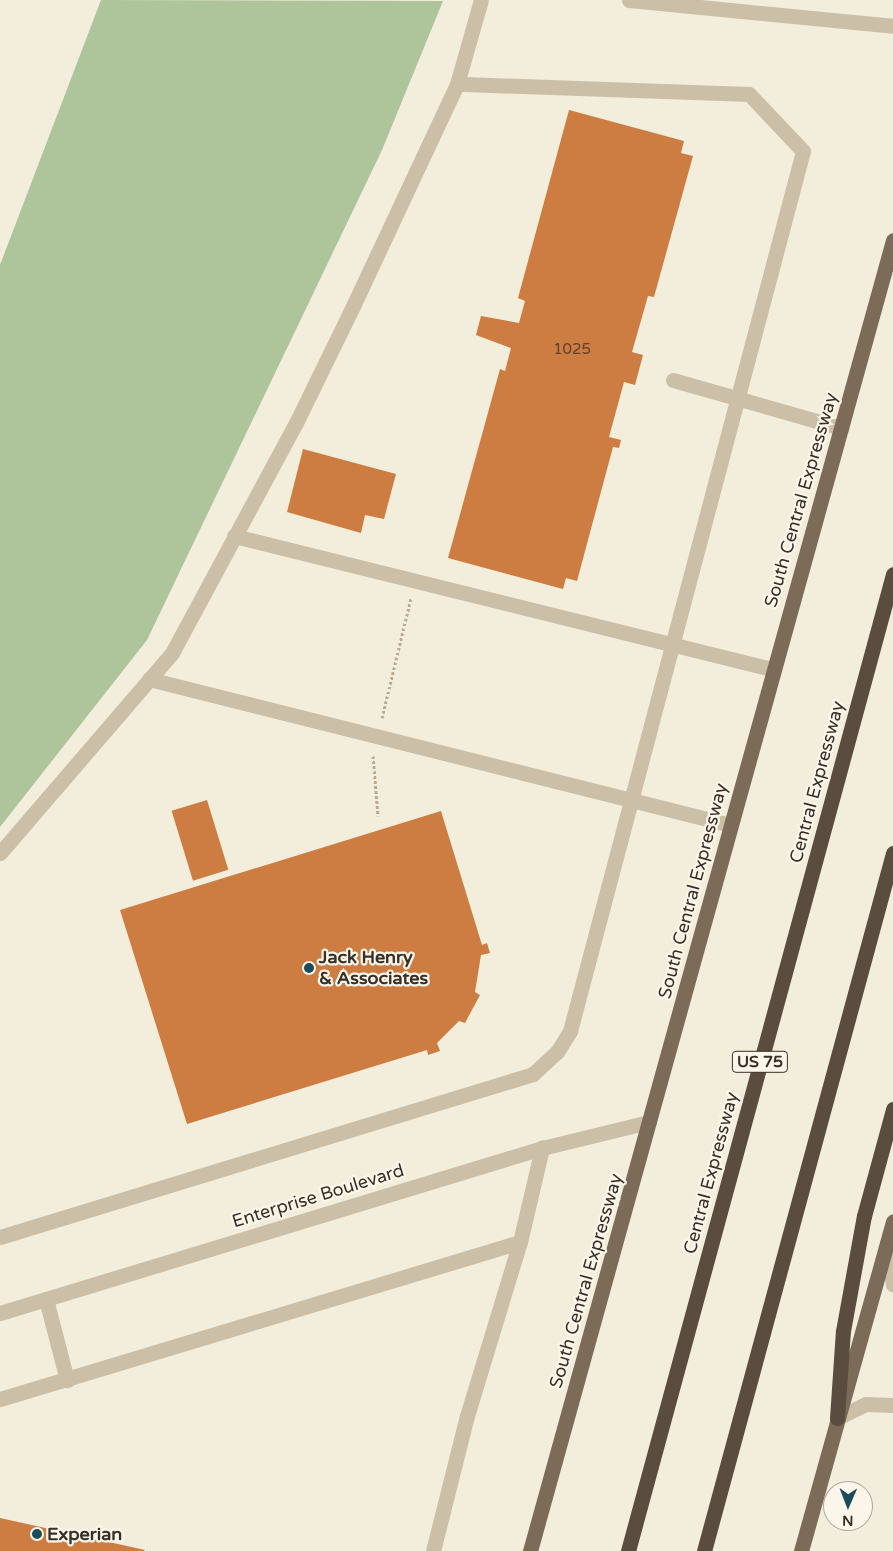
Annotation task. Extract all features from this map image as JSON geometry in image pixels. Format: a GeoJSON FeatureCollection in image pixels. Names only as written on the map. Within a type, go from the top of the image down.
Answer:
{"type":"FeatureCollection","features":[{"type":"Feature","properties":{"kind":"highway","name":"Central Expressway"},"geometry":{"type":"LineString","coordinates":[[628,1551],[893,574]]}},
{"type":"Feature","properties":{"kind":"highway"},"geometry":{"type":"LineString","coordinates":[[704,1551],[893,853]]}},
{"type":"Feature","properties":{"kind":"highway"},"geometry":{"type":"LineString","coordinates":[[837,1418],[843,1332],[864,1216],[893,1109]]}},
{"type":"Feature","properties":{"kind":"main road","name":"South Central Expressway"},"geometry":{"type":"LineString","coordinates":[[530,1551],[731,825],[772,669],[893,240]]}},
{"type":"Feature","properties":{"kind":"main road"},"geometry":{"type":"LineString","coordinates":[[801,1551],[893,1222]]}},
{"type":"Feature","properties":{"kind":"street"},"geometry":{"type":"LineString","coordinates":[[0,853],[172,653],[296,423],[457,84],[481,0]]}},
{"type":"Feature","properties":{"kind":"street"},"geometry":{"type":"LineString","coordinates":[[628,0],[741,6],[893,26]]}},
{"type":"Feature","properties":{"kind":"street"},"geometry":{"type":"LineString","coordinates":[[0,1238],[533,1074],[556,1052],[574,1020],[803,151],[749,94],[457,84]]}},
{"type":"Feature","properties":{"kind":"street"},"geometry":{"type":"LineString","coordinates":[[673,380],[841,428]]}},
{"type":"Feature","properties":{"kind":"street"},"geometry":{"type":"LineString","coordinates":[[234,536],[772,669]]}},
{"type":"Feature","properties":{"kind":"street"},"geometry":{"type":"LineString","coordinates":[[149,679],[731,825]]}},
{"type":"Feature","properties":{"kind":"street","name":"Enterprise Boulevard"},"geometry":{"type":"LineString","coordinates":[[0,1313],[542,1148],[649,1122]]}},
{"type":"Feature","properties":{"kind":"street"},"geometry":{"type":"LineString","coordinates":[[433,1551],[467,1416],[520,1242],[542,1148]]}},
{"type":"Feature","properties":{"kind":"street"},"geometry":{"type":"LineString","coordinates":[[0,1399],[520,1242]]}},
{"type":"Feature","properties":{"kind":"street"},"geometry":{"type":"LineString","coordinates":[[888,1243],[893,1285]]}},
{"type":"Feature","properties":{"kind":"street"},"geometry":{"type":"LineString","coordinates":[[46,1299],[66,1380]]}},
{"type":"Feature","properties":{"kind":"street"},"geometry":{"type":"LineString","coordinates":[[837,1418],[866,1404],[893,1405]]}},
{"type":"Feature","properties":{"kind":"path"},"geometry":{"type":"LineString","coordinates":[[378,816],[374,756],[377,736],[415,582]]}},
{"type":"Feature","properties":{"kind":"green space"},"geometry":{"type":"Polygon","coordinates":[[[101,0],[443,1],[382,150],[147,640],[0,827],[0,265],[101,0]]]}},
{"type":"Feature","properties":{"kind":"building"},"geometry":{"type":"Polygon","coordinates":[[[569,110],[684,141],[681,153],[693,156],[654,297],[648,296],[632,352],[643,355],[635,385],[624,382],[609,437],[621,440],[619,448],[613,447],[577,581],[566,578],[563,589],[448,558],[500,369],[505,371],[511,348],[476,335],[481,316],[519,323],[525,301],[518,298],[569,110]]]}},
{"type":"Feature","properties":{"kind":"building"},"geometry":{"type":"Polygon","coordinates":[[[303,449],[396,474],[384,519],[365,515],[361,533],[287,512],[303,449]]]}},
{"type":"Feature","properties":{"kind":"building"},"geometry":{"type":"Polygon","coordinates":[[[207,800],[228,870],[193,881],[172,811],[207,800]]]}},
{"type":"Feature","properties":{"kind":"building","name":"Jack Henry & Associates"},"geometry":{"type":"Polygon","coordinates":[[[441,811],[482,945],[487,943],[490,953],[481,955],[475,992],[480,995],[465,1023],[459,1021],[437,1043],[440,1051],[428,1055],[427,1050],[187,1124],[120,910],[441,811]]]}},
{"type":"Feature","properties":{"kind":"building","name":"Experian"},"geometry":{"type":"Polygon","coordinates":[[[0,1518],[145,1550],[0,1551],[0,1518]]]}},
{"type":"Feature","properties":{"kind":"place","name":"Jack Henry & Associates"},"geometry":{"type":"Point","coordinates":[309,968]}},
{"type":"Feature","properties":{"kind":"place","name":"Experian"},"geometry":{"type":"Point","coordinates":[37,1534]}}]}
